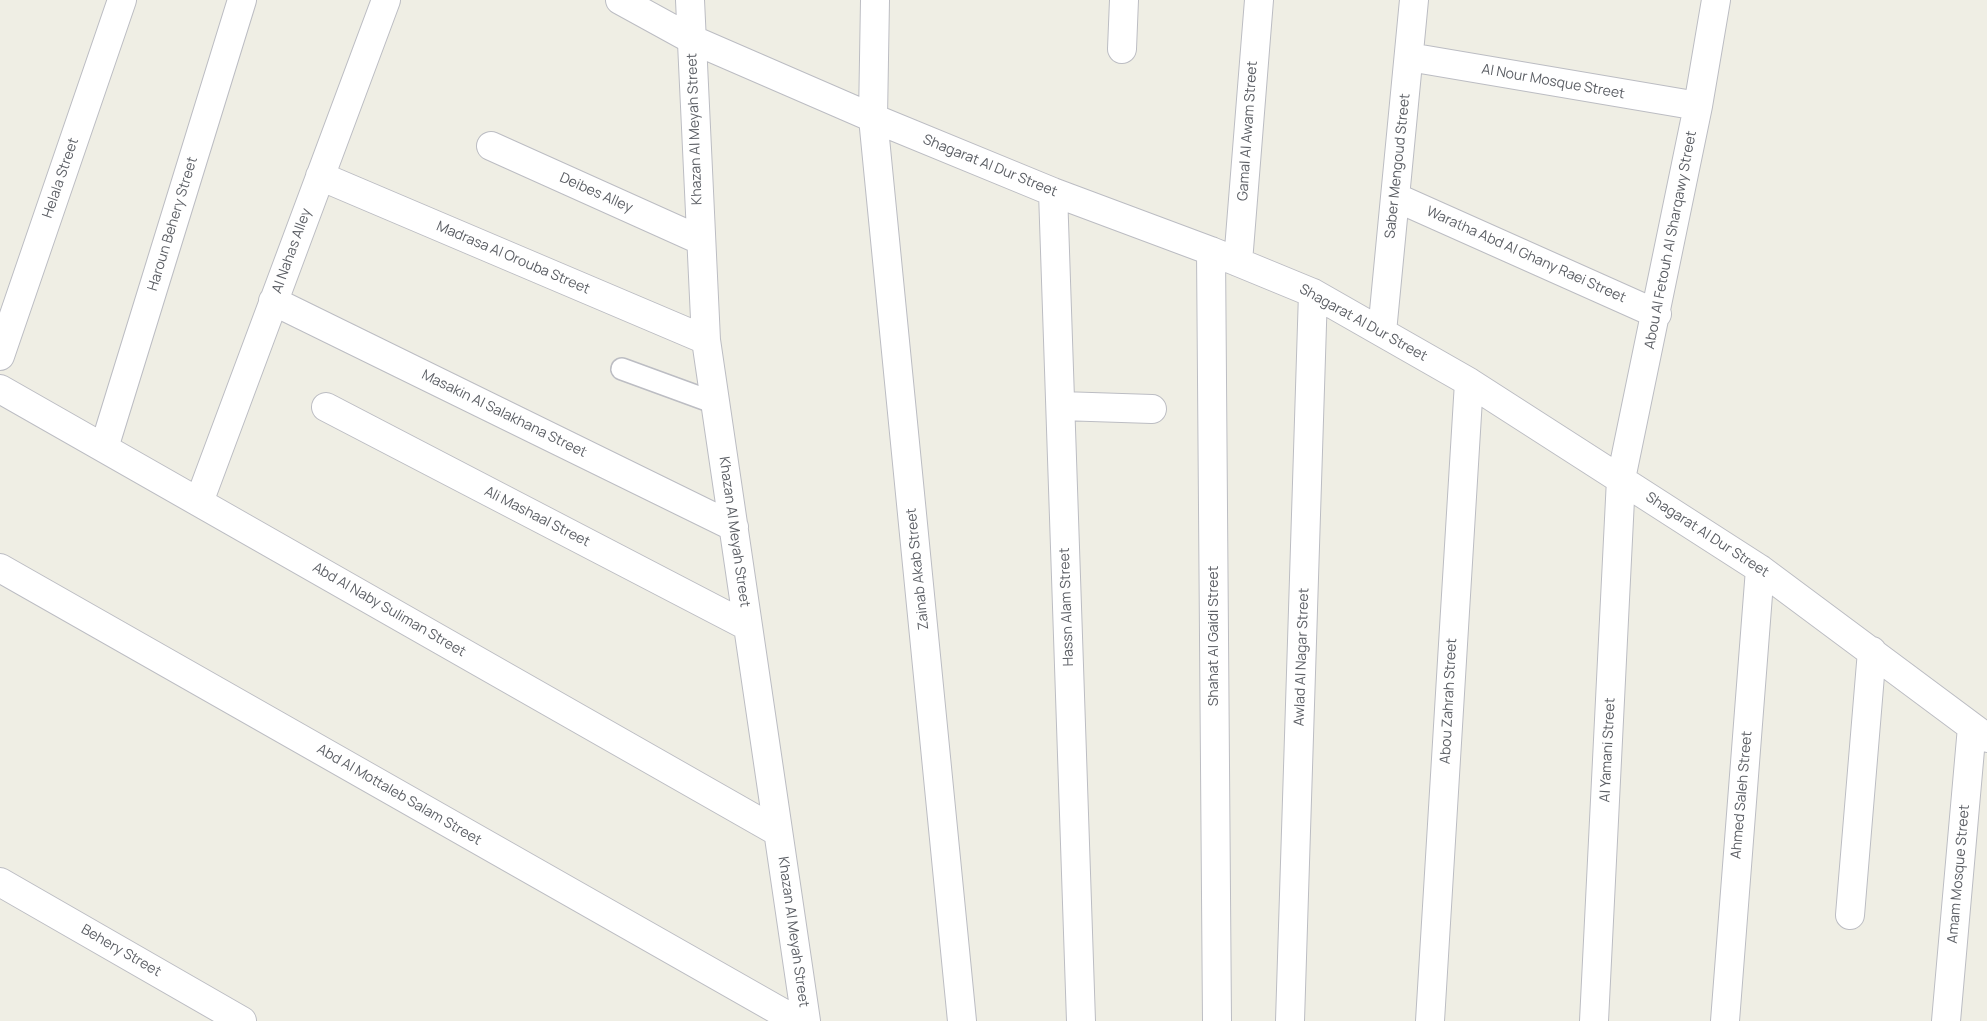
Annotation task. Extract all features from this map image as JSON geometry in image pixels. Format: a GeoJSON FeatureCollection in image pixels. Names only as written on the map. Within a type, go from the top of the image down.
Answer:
{"type":"FeatureCollection","features":[{"type":"Feature","properties":{"kind":"street","name":"Helala Street"},"geometry":{"type":"LineString","coordinates":[[0,356],[122,0]]}},
{"type":"Feature","properties":{"kind":"street","name":"Haroun Behery Street"},"geometry":{"type":"LineString","coordinates":[[104,448],[242,0]]}},
{"type":"Feature","properties":{"kind":"street","name":"Al Nahas Alley"},"geometry":{"type":"LineString","coordinates":[[199,502],[386,0]]}},
{"type":"Feature","properties":{"kind":"street","name":"Shagarat Al Dur Street"},"geometry":{"type":"LineString","coordinates":[[620,0],[691,39],[873,118],[1053,192],[1211,251],[1313,293],[1469,382],[1760,569],[1980,732]]}},
{"type":"Feature","properties":{"kind":"street","name":"Khazan Al Meyah Street"},"geometry":{"type":"LineString","coordinates":[[690,0],[706,340],[806,1021]]}},
{"type":"Feature","properties":{"kind":"street","name":"Zainab Akab Street"},"geometry":{"type":"LineString","coordinates":[[875,0],[873,118],[962,1021]]}},
{"type":"Feature","properties":{"kind":"street"},"geometry":{"type":"LineString","coordinates":[[1122,49],[1124,0]]}},
{"type":"Feature","properties":{"kind":"street","name":"Gamal Al Awam Street"},"geometry":{"type":"LineString","coordinates":[[1238,262],[1259,0]]}},
{"type":"Feature","properties":{"kind":"street","name":"Saber Mengoud Street"},"geometry":{"type":"LineString","coordinates":[[1382,332],[1414,0]]}},
{"type":"Feature","properties":{"kind":"street","name":"Abou Al Fetouh Al Sharqawy Street"},"geometry":{"type":"LineString","coordinates":[[1621,479],[1657,314],[1698,106],[1716,0]]}},
{"type":"Feature","properties":{"kind":"street","name":"Al Nour Mosque Street"},"geometry":{"type":"LineString","coordinates":[[1409,57],[1698,106]]}},
{"type":"Feature","properties":{"kind":"street","name":"Deibes Alley"},"geometry":{"type":"LineString","coordinates":[[491,146],[700,240]]}},
{"type":"Feature","properties":{"kind":"street","name":"Madrasa Al Orouba Street"},"geometry":{"type":"LineString","coordinates":[[320,176],[706,340]]}},
{"type":"Feature","properties":{"kind":"street","name":"Hassn Alam Street"},"geometry":{"type":"LineString","coordinates":[[1053,192],[1081,1021]]}},
{"type":"Feature","properties":{"kind":"street","name":"Waratha Abd Al Ghany Raei Street"},"geometry":{"type":"LineString","coordinates":[[1395,197],[1657,314]]}},
{"type":"Feature","properties":{"kind":"street","name":"Shahat Al Gaidi Street"},"geometry":{"type":"LineString","coordinates":[[1211,251],[1217,1021]]}},
{"type":"Feature","properties":{"kind":"street","name":"Awlad Al Nagar Street"},"geometry":{"type":"LineString","coordinates":[[1290,1021],[1313,293]]}},
{"type":"Feature","properties":{"kind":"street","name":"Masakin Al Salakhana Street"},"geometry":{"type":"LineString","coordinates":[[274,301],[734,527]]}},
{"type":"Feature","properties":{"kind":"street","name":"Abou Zahrah Street"},"geometry":{"type":"LineString","coordinates":[[1430,1021],[1469,382]]}},
{"type":"Feature","properties":{"kind":"street","name":"Abd Al Naby Suliman Street"},"geometry":{"type":"LineString","coordinates":[[0,389],[778,832]]}},
{"type":"Feature","properties":{"kind":"street"},"geometry":{"type":"LineString","coordinates":[[1061,406],[1152,409]]}},
{"type":"Feature","properties":{"kind":"street","name":"Ali Mashaal Street"},"geometry":{"type":"LineString","coordinates":[[326,407],[748,626]]}},
{"type":"Feature","properties":{"kind":"street","name":"Al Yamani Street"},"geometry":{"type":"LineString","coordinates":[[1594,1021],[1621,479]]}},
{"type":"Feature","properties":{"kind":"street","name":"Abd Al Mottaleb Salam Street"},"geometry":{"type":"LineString","coordinates":[[0,568],[797,1021]]}},
{"type":"Feature","properties":{"kind":"street","name":"Ahmed Saleh Street"},"geometry":{"type":"LineString","coordinates":[[1724,1021],[1760,569]]}},
{"type":"Feature","properties":{"kind":"street"},"geometry":{"type":"LineString","coordinates":[[1850,915],[1872,651]]}},
{"type":"Feature","properties":{"kind":"street","name":"Amam Mosque Street"},"geometry":{"type":"LineString","coordinates":[[1946,1021],[1980,732]]}},
{"type":"Feature","properties":{"kind":"street","name":"Behery Street"},"geometry":{"type":"LineString","coordinates":[[0,882],[242,1021]]}},
{"type":"Feature","properties":{"kind":"lane"},"geometry":{"type":"LineString","coordinates":[[622,369],[715,403]]}}]}
